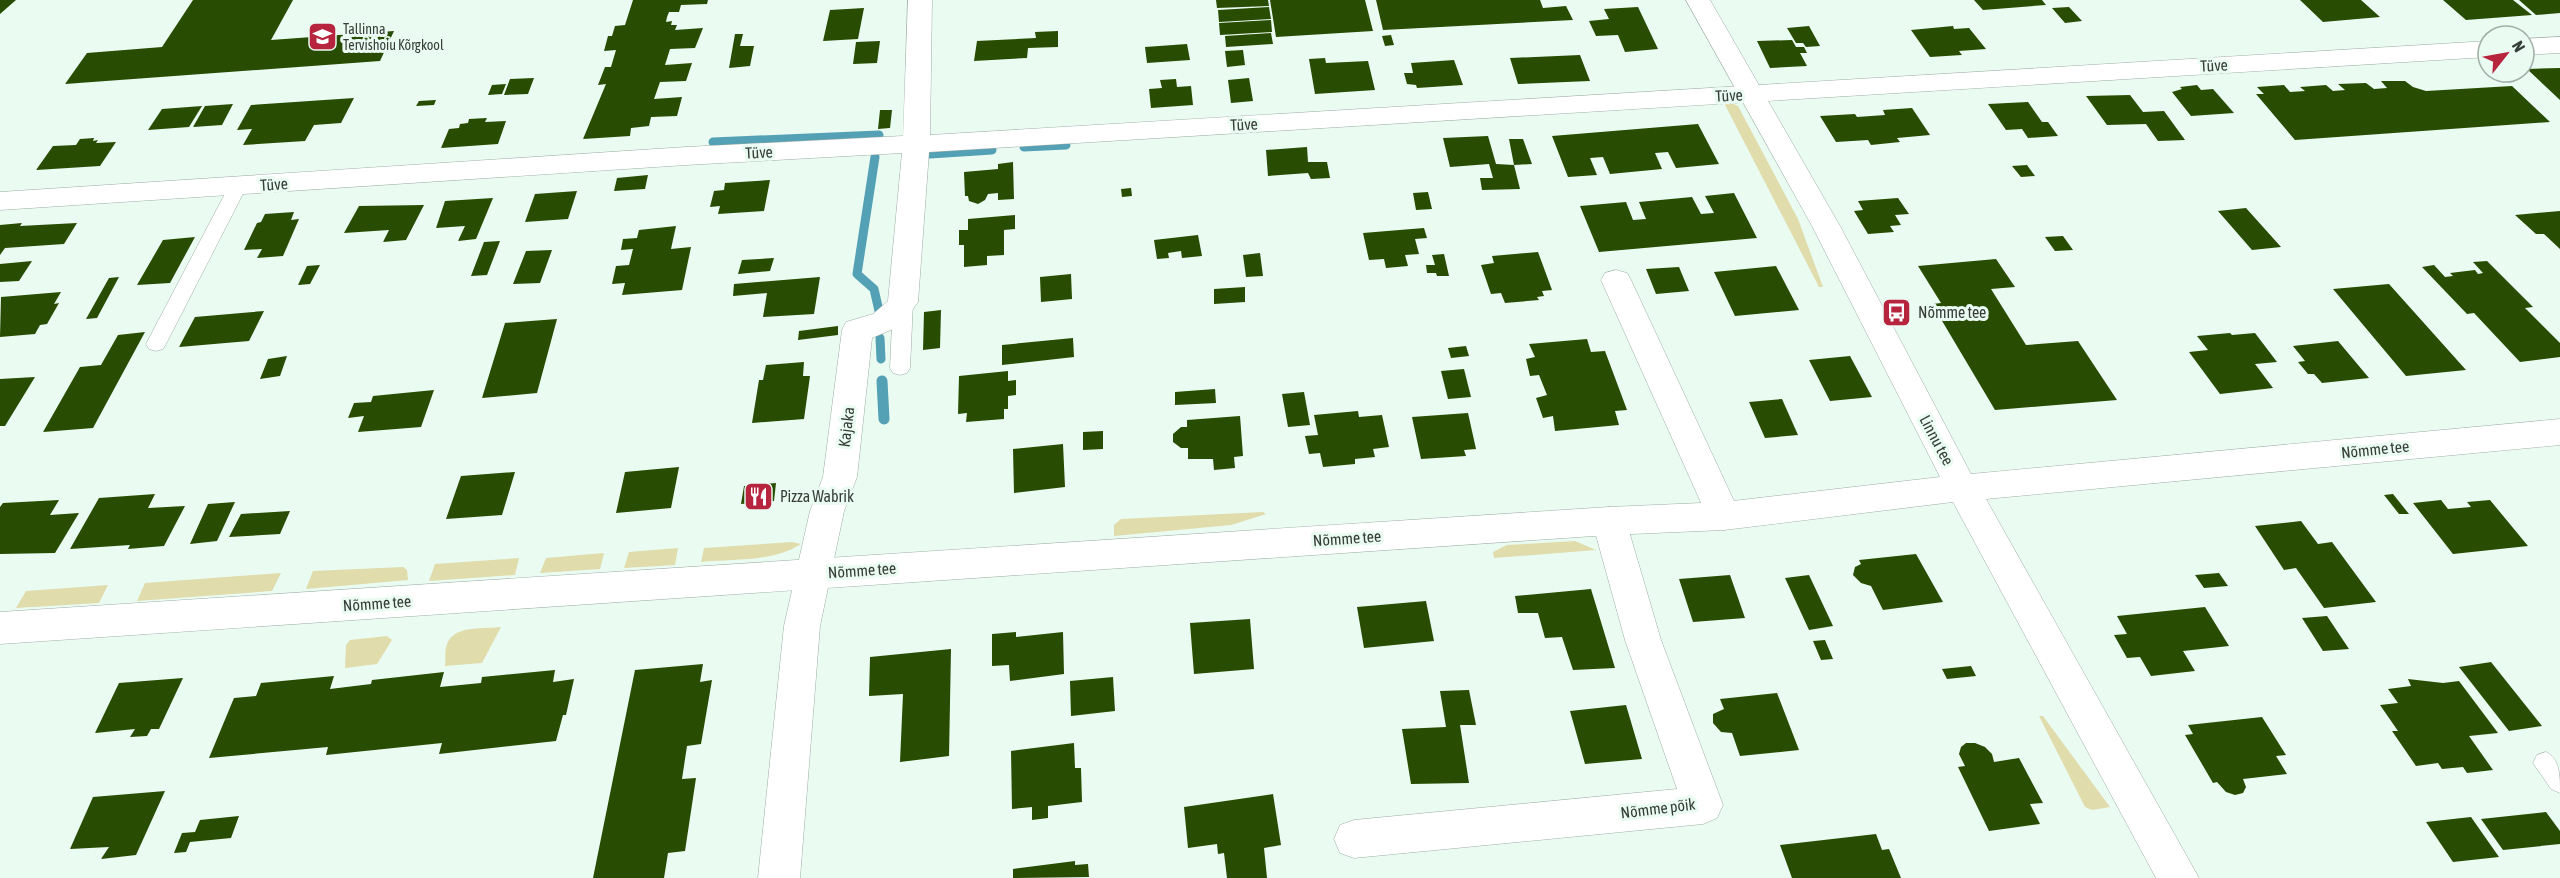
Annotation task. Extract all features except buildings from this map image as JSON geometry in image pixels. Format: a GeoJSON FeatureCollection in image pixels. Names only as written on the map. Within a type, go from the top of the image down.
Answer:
{"type":"FeatureCollection","features":[{"type":"Feature","properties":{"kind":"street"},"geometry":{"type":"LineString","coordinates":[[903,302],[916,144],[920,0]]}},
{"type":"Feature","properties":{"kind":"street","name":"Linnu tee"},"geometry":{"type":"LineString","coordinates":[[1698,0],[1826,226],[1962,488],[2178,878]]}},
{"type":"Feature","properties":{"kind":"street"},"geometry":{"type":"LineString","coordinates":[[2536,46],[2560,45]]}},
{"type":"Feature","properties":{"kind":"street","name":"Tüve"},"geometry":{"type":"LineString","coordinates":[[0,201],[686,156],[2476,50]]}},
{"type":"Feature","properties":{"kind":"street"},"geometry":{"type":"LineString","coordinates":[[1616,280],[1724,516]]}},
{"type":"Feature","properties":{"kind":"street","name":"Kajaka"},"geometry":{"type":"LineString","coordinates":[[779,878],[802,626],[827,511],[840,477],[857,330],[873,328],[886,322],[896,314],[903,302]]}},
{"type":"Feature","properties":{"kind":"street","name":"Nõmme tee"},"geometry":{"type":"LineString","coordinates":[[0,628],[1609,521],[1724,516],[1962,488],[2560,432]]}},
{"type":"Feature","properties":{"kind":"street","name":"Nõmme põik"},"geometry":{"type":"LineString","coordinates":[[1354,839],[1703,805],[1643,640],[1609,521]]}},
{"type":"Feature","properties":{"kind":"lane"},"geometry":{"type":"LineString","coordinates":[[156,344],[238,186]]}},
{"type":"Feature","properties":{"kind":"lane"},"geometry":{"type":"LineString","coordinates":[[900,368],[903,302]]}},
{"type":"Feature","properties":{"kind":"shaded area"},"geometry":{"type":"Polygon","coordinates":[[[1722,99],[1738,106],[1798,219],[1823,287],[1819,287],[1722,99]]]}},
{"type":"Feature","properties":{"kind":"shaded area"},"geometry":{"type":"Polygon","coordinates":[[[1263,512],[1266,514],[1231,525],[1114,536],[1114,525],[1121,519],[1263,512]]]}},
{"type":"Feature","properties":{"kind":"shaded area"},"geometry":{"type":"Polygon","coordinates":[[[1575,541],[1596,550],[1494,558],[1493,552],[1507,545],[1575,541]]]}},
{"type":"Feature","properties":{"kind":"shaded area"},"geometry":{"type":"Polygon","coordinates":[[[792,542],[801,544],[766,557],[701,562],[704,548],[792,542]]]}},
{"type":"Feature","properties":{"kind":"shaded area"},"geometry":{"type":"Polygon","coordinates":[[[678,548],[675,565],[624,568],[629,552],[678,548]]]}},
{"type":"Feature","properties":{"kind":"shaded area"},"geometry":{"type":"Polygon","coordinates":[[[604,553],[600,569],[540,573],[546,558],[604,553]]]}},
{"type":"Feature","properties":{"kind":"shaded area"},"geometry":{"type":"Polygon","coordinates":[[[519,558],[515,575],[429,581],[435,564],[519,558]]]}},
{"type":"Feature","properties":{"kind":"shaded area"},"geometry":{"type":"Polygon","coordinates":[[[403,567],[407,570],[408,580],[306,589],[313,571],[403,567]]]}},
{"type":"Feature","properties":{"kind":"shaded area"},"geometry":{"type":"Polygon","coordinates":[[[281,573],[272,591],[137,601],[145,583],[281,573]]]}},
{"type":"Feature","properties":{"kind":"shaded area"},"geometry":{"type":"Polygon","coordinates":[[[108,585],[99,603],[16,608],[26,591],[108,585]]]}},
{"type":"Feature","properties":{"kind":"shaded area"},"geometry":{"type":"Polygon","coordinates":[[[501,627],[482,663],[445,666],[448,642],[457,633],[464,630],[501,627]]]}},
{"type":"Feature","properties":{"kind":"shaded area"},"geometry":{"type":"Polygon","coordinates":[[[387,636],[392,640],[377,664],[345,668],[346,645],[350,640],[387,636]]]}},
{"type":"Feature","properties":{"kind":"shaded area"},"geometry":{"type":"Polygon","coordinates":[[[2039,716],[2043,716],[2110,807],[2092,810],[2085,807],[2039,716]]]}},
{"type":"Feature","properties":{"kind":"waterway"},"geometry":{"type":"LineString","coordinates":[[713,142],[879,135]]}},
{"type":"Feature","properties":{"kind":"waterway"},"geometry":{"type":"LineString","coordinates":[[1024,147],[1066,145]]}},
{"type":"Feature","properties":{"kind":"waterway"},"geometry":{"type":"LineString","coordinates":[[930,154],[992,150]]}},
{"type":"Feature","properties":{"kind":"waterway"},"geometry":{"type":"LineString","coordinates":[[875,157],[857,274],[874,289],[879,311]]}},
{"type":"Feature","properties":{"kind":"waterway"},"geometry":{"type":"LineString","coordinates":[[880,338],[881,359]]}},
{"type":"Feature","properties":{"kind":"waterway"},"geometry":{"type":"LineString","coordinates":[[882,381],[884,419]]}},
{"type":"Feature","properties":{"kind":"place","name":"Tallinna Tervishoiu Kõrgkool"},"geometry":{"type":"Point","coordinates":[322,37]}},
{"type":"Feature","properties":{"kind":"place","name":"Nõmme tee"},"geometry":{"type":"Point","coordinates":[1897,312]}},
{"type":"Feature","properties":{"kind":"place","name":"Pizza Wabrik"},"geometry":{"type":"Point","coordinates":[759,496]}}]}
